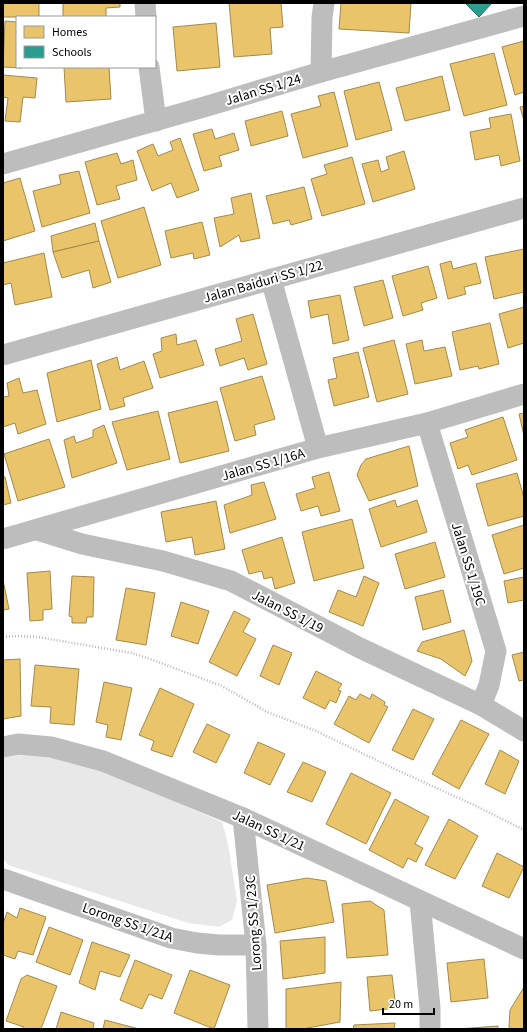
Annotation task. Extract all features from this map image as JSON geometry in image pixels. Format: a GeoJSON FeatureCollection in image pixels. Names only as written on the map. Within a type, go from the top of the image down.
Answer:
{"type":"FeatureCollection","features":[{"type":"Feature","properties":{"kind":"street"},"geometry":{"type":"LineString","coordinates":[[146,3],[146,16]]}},
{"type":"Feature","properties":{"kind":"street"},"geometry":{"type":"LineString","coordinates":[[321,72],[322,18],[324,3]]}},
{"type":"Feature","properties":{"kind":"street","name":"Jalan SS 1/24"},"geometry":{"type":"LineString","coordinates":[[3,164],[156,121],[321,72],[524,16]]}},
{"type":"Feature","properties":{"kind":"street"},"geometry":{"type":"LineString","coordinates":[[149,68],[156,121]]}},
{"type":"Feature","properties":{"kind":"street","name":"Jalan Baiduri SS 1/22"},"geometry":{"type":"LineString","coordinates":[[3,355],[524,208]]}},
{"type":"Feature","properties":{"kind":"street"},"geometry":{"type":"LineString","coordinates":[[271,279],[318,448]]}},
{"type":"Feature","properties":{"kind":"street","name":"Jalan SS 1/16A"},"geometry":{"type":"LineString","coordinates":[[3,540],[318,448],[427,423],[524,394]]}},
{"type":"Feature","properties":{"kind":"street","name":"Jalan SS 1/19C"},"geometry":{"type":"LineString","coordinates":[[427,423],[496,651],[490,685],[481,705]]}},
{"type":"Feature","properties":{"kind":"street","name":"Jalan SS 1/19"},"geometry":{"type":"LineString","coordinates":[[37,530],[82,544],[163,561],[231,581],[360,648],[481,705],[524,732]]}},
{"type":"Feature","properties":{"kind":"street","name":"Jalan SS 1/21"},"geometry":{"type":"LineString","coordinates":[[3,746],[18,744],[51,747],[103,761],[243,818],[524,950]]}},
{"type":"Feature","properties":{"kind":"street","name":"Lorong SS 1/23C"},"geometry":{"type":"LineString","coordinates":[[243,818],[256,945],[258,1029]]}},
{"type":"Feature","properties":{"kind":"street","name":"Lorong SS 1/21A"},"geometry":{"type":"LineString","coordinates":[[3,879],[171,938],[219,946],[256,945]]}},
{"type":"Feature","properties":{"kind":"street"},"geometry":{"type":"LineString","coordinates":[[420,901],[430,1008],[430,1029]]}},
{"type":"Feature","properties":{"kind":"path"},"geometry":{"type":"LineString","coordinates":[[3,637],[38,637],[132,652],[150,658],[222,686],[267,712],[314,730],[524,830]]}},
{"type":"Feature","properties":{"kind":"shaded area"},"geometry":{"type":"Polygon","coordinates":[[[13,750],[96,767],[222,822],[228,844],[237,901],[232,920],[219,927],[188,923],[8,865],[3,858],[3,753],[13,750]]]}},
{"type":"Feature","properties":{"kind":"building: Homes"},"geometry":{"type":"Polygon","coordinates":[[[3,3],[39,3],[39,16],[3,17],[3,3]]]}},
{"type":"Feature","properties":{"kind":"building: Homes"},"geometry":{"type":"Polygon","coordinates":[[[63,3],[120,3],[120,7],[106,8],[106,16],[63,16],[63,3]]]}},
{"type":"Feature","properties":{"kind":"building: Homes"},"geometry":{"type":"Polygon","coordinates":[[[229,3],[281,3],[283,27],[270,28],[272,54],[234,57],[229,3]]]}},
{"type":"Feature","properties":{"kind":"building: Homes"},"geometry":{"type":"Polygon","coordinates":[[[341,3],[411,3],[409,33],[339,29],[341,3]]]}},
{"type":"Feature","properties":{"kind":"building: Homes"},"geometry":{"type":"Polygon","coordinates":[[[5,21],[16,22],[16,68],[3,67],[5,21]]]}},
{"type":"Feature","properties":{"kind":"building: Homes"},"geometry":{"type":"Polygon","coordinates":[[[216,23],[220,67],[177,71],[173,27],[216,23]]]}},
{"type":"Feature","properties":{"kind":"building: Homes"},"geometry":{"type":"Polygon","coordinates":[[[524,41],[524,92],[515,95],[502,47],[524,41]]]}},
{"type":"Feature","properties":{"kind":"building: Homes"},"geometry":{"type":"Polygon","coordinates":[[[494,53],[507,105],[464,116],[450,64],[494,53]]]}},
{"type":"Feature","properties":{"kind":"building: Homes"},"geometry":{"type":"Polygon","coordinates":[[[64,68],[109,68],[111,99],[66,102],[64,68]]]}},
{"type":"Feature","properties":{"kind":"building: Homes"},"geometry":{"type":"Polygon","coordinates":[[[3,75],[37,78],[35,98],[23,97],[20,122],[5,121],[8,98],[3,97],[3,75]]]}},
{"type":"Feature","properties":{"kind":"building: Homes"},"geometry":{"type":"Polygon","coordinates":[[[442,76],[450,110],[405,121],[396,88],[442,76]]]}},
{"type":"Feature","properties":{"kind":"building: Homes"},"geometry":{"type":"Polygon","coordinates":[[[379,82],[392,130],[356,140],[344,91],[379,82]]]}},
{"type":"Feature","properties":{"kind":"building: Homes"},"geometry":{"type":"Polygon","coordinates":[[[334,92],[348,146],[303,158],[291,114],[321,106],[318,96],[334,92]]]}},
{"type":"Feature","properties":{"kind":"building: Homes"},"geometry":{"type":"Polygon","coordinates":[[[524,106],[524,121],[520,107],[524,106]]]}},
{"type":"Feature","properties":{"kind":"building: Homes"},"geometry":{"type":"Polygon","coordinates":[[[282,111],[288,136],[251,146],[245,121],[282,111]]]}},
{"type":"Feature","properties":{"kind":"building: Homes"},"geometry":{"type":"Polygon","coordinates":[[[511,114],[520,161],[501,166],[499,155],[475,160],[470,132],[491,128],[489,118],[511,114]]]}},
{"type":"Feature","properties":{"kind":"building: Homes"},"geometry":{"type":"Polygon","coordinates":[[[212,129],[215,139],[234,133],[239,150],[219,156],[222,166],[204,171],[193,134],[212,129]]]}},
{"type":"Feature","properties":{"kind":"building: Homes"},"geometry":{"type":"Polygon","coordinates":[[[180,138],[199,190],[177,198],[171,183],[152,191],[137,151],[153,144],[158,156],[173,150],[170,142],[180,138]]]}},
{"type":"Feature","properties":{"kind":"building: Homes"},"geometry":{"type":"Polygon","coordinates":[[[404,151],[415,189],[373,202],[362,164],[378,160],[381,172],[389,169],[386,157],[404,151]]]}},
{"type":"Feature","properties":{"kind":"building: Homes"},"geometry":{"type":"Polygon","coordinates":[[[117,153],[121,164],[133,160],[137,180],[116,186],[120,199],[97,205],[85,162],[117,153]]]}},
{"type":"Feature","properties":{"kind":"building: Homes"},"geometry":{"type":"Polygon","coordinates":[[[352,157],[365,204],[322,216],[311,179],[327,174],[324,165],[352,157]]]}},
{"type":"Feature","properties":{"kind":"building: Homes"},"geometry":{"type":"Polygon","coordinates":[[[79,171],[90,213],[42,227],[33,191],[61,184],[59,175],[79,171]]]}},
{"type":"Feature","properties":{"kind":"building: Homes"},"geometry":{"type":"Polygon","coordinates":[[[20,178],[35,231],[3,241],[3,183],[20,178]]]}},
{"type":"Feature","properties":{"kind":"building: Homes"},"geometry":{"type":"Polygon","coordinates":[[[304,187],[312,219],[291,225],[289,220],[273,224],[266,196],[304,187]]]}},
{"type":"Feature","properties":{"kind":"building: Homes"},"geometry":{"type":"Polygon","coordinates":[[[251,193],[260,238],[241,242],[239,235],[220,247],[214,218],[234,214],[231,198],[251,193]]]}},
{"type":"Feature","properties":{"kind":"building: Homes"},"geometry":{"type":"Polygon","coordinates":[[[144,207],[161,265],[118,278],[101,221],[144,207]]]}},
{"type":"Feature","properties":{"kind":"building: Homes"},"geometry":{"type":"Polygon","coordinates":[[[202,222],[210,255],[194,259],[193,253],[171,258],[165,231],[202,222]]]}},
{"type":"Feature","properties":{"kind":"building: Homes"},"geometry":{"type":"Polygon","coordinates":[[[95,223],[99,241],[53,252],[51,236],[95,223]]]}},
{"type":"Feature","properties":{"kind":"building: Homes"},"geometry":{"type":"Polygon","coordinates":[[[99,241],[111,282],[93,288],[89,270],[62,278],[53,252],[99,241]]]}},
{"type":"Feature","properties":{"kind":"building: Homes"},"geometry":{"type":"Polygon","coordinates":[[[524,249],[524,292],[494,299],[485,257],[524,249]]]}},
{"type":"Feature","properties":{"kind":"building: Homes"},"geometry":{"type":"Polygon","coordinates":[[[44,253],[52,297],[15,305],[11,283],[3,285],[3,263],[44,253]]]}},
{"type":"Feature","properties":{"kind":"building: Homes"},"geometry":{"type":"Polygon","coordinates":[[[451,261],[453,269],[476,263],[481,283],[464,287],[466,294],[448,299],[440,264],[451,261]]]}},
{"type":"Feature","properties":{"kind":"building: Homes"},"geometry":{"type":"Polygon","coordinates":[[[428,266],[437,298],[421,303],[423,310],[403,316],[392,276],[428,266]]]}},
{"type":"Feature","properties":{"kind":"building: Homes"},"geometry":{"type":"Polygon","coordinates":[[[383,280],[393,318],[364,326],[354,287],[383,280]]]}},
{"type":"Feature","properties":{"kind":"building: Homes"},"geometry":{"type":"Polygon","coordinates":[[[340,295],[349,340],[333,344],[328,314],[311,318],[308,301],[340,295]]]}},
{"type":"Feature","properties":{"kind":"building: Homes"},"geometry":{"type":"Polygon","coordinates":[[[524,307],[524,343],[508,348],[499,314],[524,307]]]}},
{"type":"Feature","properties":{"kind":"building: Homes"},"geometry":{"type":"Polygon","coordinates":[[[253,314],[267,364],[248,370],[244,358],[220,366],[215,349],[242,341],[236,319],[253,314]]]}},
{"type":"Feature","properties":{"kind":"building: Homes"},"geometry":{"type":"Polygon","coordinates":[[[490,323],[499,364],[479,369],[478,366],[460,370],[452,332],[490,323]]]}},
{"type":"Feature","properties":{"kind":"building: Homes"},"geometry":{"type":"Polygon","coordinates":[[[176,334],[177,345],[196,340],[204,365],[160,378],[153,354],[162,351],[161,338],[176,334]]]}},
{"type":"Feature","properties":{"kind":"building: Homes"},"geometry":{"type":"Polygon","coordinates":[[[394,340],[408,394],[377,402],[363,348],[394,340]]]}},
{"type":"Feature","properties":{"kind":"building: Homes"},"geometry":{"type":"Polygon","coordinates":[[[422,340],[424,351],[445,347],[452,376],[415,384],[406,344],[422,340]]]}},
{"type":"Feature","properties":{"kind":"building: Homes"},"geometry":{"type":"Polygon","coordinates":[[[358,352],[369,397],[334,406],[328,380],[337,378],[333,358],[358,352]]]}},
{"type":"Feature","properties":{"kind":"building: Homes"},"geometry":{"type":"Polygon","coordinates":[[[117,357],[120,370],[144,361],[153,388],[123,398],[125,406],[110,410],[97,364],[117,357]]]}},
{"type":"Feature","properties":{"kind":"building: Homes"},"geometry":{"type":"Polygon","coordinates":[[[91,360],[101,409],[57,422],[47,373],[91,360]]]}},
{"type":"Feature","properties":{"kind":"building: Homes"},"geometry":{"type":"Polygon","coordinates":[[[262,376],[275,419],[254,425],[256,435],[235,441],[220,388],[262,376]]]}},
{"type":"Feature","properties":{"kind":"building: Homes"},"geometry":{"type":"Polygon","coordinates":[[[19,378],[23,393],[37,390],[46,424],[18,434],[15,423],[3,427],[3,397],[9,396],[7,383],[19,378]]]}},
{"type":"Feature","properties":{"kind":"building: Homes"},"geometry":{"type":"Polygon","coordinates":[[[217,401],[229,451],[180,463],[168,413],[217,401]]]}},
{"type":"Feature","properties":{"kind":"building: Homes"},"geometry":{"type":"Polygon","coordinates":[[[158,411],[170,459],[127,470],[112,422],[158,411]]]}},
{"type":"Feature","properties":{"kind":"building: Homes"},"geometry":{"type":"Polygon","coordinates":[[[524,413],[524,436],[519,414],[524,413]]]}},
{"type":"Feature","properties":{"kind":"building: Homes"},"geometry":{"type":"Polygon","coordinates":[[[503,417],[517,460],[472,475],[468,465],[458,469],[450,443],[468,437],[465,430],[503,417]]]}},
{"type":"Feature","properties":{"kind":"building: Homes"},"geometry":{"type":"Polygon","coordinates":[[[104,425],[117,463],[72,478],[64,440],[74,436],[76,443],[93,437],[93,430],[104,425]]]}},
{"type":"Feature","properties":{"kind":"building: Homes"},"geometry":{"type":"Polygon","coordinates":[[[49,439],[65,487],[18,501],[4,454],[49,439]]]}},
{"type":"Feature","properties":{"kind":"building: Homes"},"geometry":{"type":"Polygon","coordinates":[[[409,446],[418,486],[369,501],[357,475],[361,465],[366,459],[409,446]]]}},
{"type":"Feature","properties":{"kind":"building: Homes"},"geometry":{"type":"Polygon","coordinates":[[[329,472],[340,511],[321,516],[318,506],[301,511],[296,494],[315,488],[312,477],[329,472]]]}},
{"type":"Feature","properties":{"kind":"building: Homes"},"geometry":{"type":"Polygon","coordinates":[[[517,473],[524,498],[524,516],[488,526],[476,484],[517,473]]]}},
{"type":"Feature","properties":{"kind":"building: Homes"},"geometry":{"type":"Polygon","coordinates":[[[3,477],[5,477],[11,503],[3,505],[3,477]]]}},
{"type":"Feature","properties":{"kind":"building: Homes"},"geometry":{"type":"Polygon","coordinates":[[[264,482],[276,519],[230,533],[224,505],[252,495],[251,485],[264,482]]]}},
{"type":"Feature","properties":{"kind":"building: Homes"},"geometry":{"type":"Polygon","coordinates":[[[395,500],[397,507],[417,500],[427,532],[381,547],[369,509],[395,500]]]}},
{"type":"Feature","properties":{"kind":"building: Homes"},"geometry":{"type":"Polygon","coordinates":[[[216,501],[225,549],[195,555],[192,537],[166,542],[161,512],[216,501]]]}},
{"type":"Feature","properties":{"kind":"building: Homes"},"geometry":{"type":"Polygon","coordinates":[[[352,519],[364,568],[314,581],[302,532],[352,519]]]}},
{"type":"Feature","properties":{"kind":"building: Homes"},"geometry":{"type":"Polygon","coordinates":[[[524,525],[524,568],[504,574],[492,535],[524,525]]]}},
{"type":"Feature","properties":{"kind":"building: Homes"},"geometry":{"type":"Polygon","coordinates":[[[282,537],[295,583],[275,589],[272,577],[264,579],[262,571],[249,574],[242,550],[282,537]]]}},
{"type":"Feature","properties":{"kind":"building: Homes"},"geometry":{"type":"Polygon","coordinates":[[[435,542],[445,577],[405,589],[395,554],[435,542]]]}},
{"type":"Feature","properties":{"kind":"building: Homes"},"geometry":{"type":"Polygon","coordinates":[[[50,571],[52,609],[43,610],[43,620],[30,621],[27,573],[50,571]]]}},
{"type":"Feature","properties":{"kind":"building: Homes"},"geometry":{"type":"Polygon","coordinates":[[[72,576],[94,577],[93,617],[87,617],[86,623],[72,623],[72,617],[69,616],[72,576]]]}},
{"type":"Feature","properties":{"kind":"building: Homes"},"geometry":{"type":"Polygon","coordinates":[[[364,576],[379,583],[363,626],[329,612],[338,590],[356,597],[364,576]]]}},
{"type":"Feature","properties":{"kind":"building: Homes"},"geometry":{"type":"Polygon","coordinates":[[[524,577],[524,600],[508,603],[504,581],[524,577]]]}},
{"type":"Feature","properties":{"kind":"building: Homes"},"geometry":{"type":"Polygon","coordinates":[[[3,580],[9,609],[3,610],[3,580]]]}},
{"type":"Feature","properties":{"kind":"building: Homes"},"geometry":{"type":"Polygon","coordinates":[[[126,588],[155,593],[146,645],[116,640],[126,588]]]}},
{"type":"Feature","properties":{"kind":"building: Homes"},"geometry":{"type":"Polygon","coordinates":[[[443,590],[451,622],[423,630],[415,597],[443,590]]]}},
{"type":"Feature","properties":{"kind":"building: Homes"},"geometry":{"type":"Polygon","coordinates":[[[181,602],[209,611],[198,644],[171,636],[181,602]]]}},
{"type":"Feature","properties":{"kind":"building: Homes"},"geometry":{"type":"Polygon","coordinates":[[[234,611],[250,619],[243,632],[256,639],[237,676],[209,662],[234,611]]]}},
{"type":"Feature","properties":{"kind":"building: Homes"},"geometry":{"type":"Polygon","coordinates":[[[464,630],[472,661],[465,676],[441,659],[417,651],[422,642],[464,630]]]}},
{"type":"Feature","properties":{"kind":"building: Homes"},"geometry":{"type":"Polygon","coordinates":[[[273,645],[292,653],[279,685],[260,676],[273,645]]]}},
{"type":"Feature","properties":{"kind":"building: Homes"},"geometry":{"type":"Polygon","coordinates":[[[524,652],[524,680],[519,681],[512,655],[524,652]]]}},
{"type":"Feature","properties":{"kind":"building: Homes"},"geometry":{"type":"Polygon","coordinates":[[[20,659],[21,716],[3,719],[3,660],[20,659]]]}},
{"type":"Feature","properties":{"kind":"building: Homes"},"geometry":{"type":"Polygon","coordinates":[[[35,665],[79,669],[74,725],[50,723],[51,707],[31,706],[35,665]]]}},
{"type":"Feature","properties":{"kind":"building: Homes"},"geometry":{"type":"Polygon","coordinates":[[[316,671],[342,684],[338,690],[341,691],[336,703],[330,700],[325,709],[303,698],[316,671]]]}},
{"type":"Feature","properties":{"kind":"building: Homes"},"geometry":{"type":"Polygon","coordinates":[[[104,682],[132,688],[121,740],[106,737],[108,725],[96,722],[104,682]]]}},
{"type":"Feature","properties":{"kind":"building: Homes"},"geometry":{"type":"Polygon","coordinates":[[[160,688],[194,704],[172,757],[151,750],[154,741],[139,735],[160,688]]]}},
{"type":"Feature","properties":{"kind":"building: Homes"},"geometry":{"type":"Polygon","coordinates":[[[360,694],[370,699],[372,694],[385,702],[384,705],[388,707],[369,743],[334,724],[349,696],[356,700],[360,694]]]}},
{"type":"Feature","properties":{"kind":"building: Homes"},"geometry":{"type":"Polygon","coordinates":[[[413,709],[434,719],[413,760],[392,750],[413,709]]]}},
{"type":"Feature","properties":{"kind":"building: Homes"},"geometry":{"type":"Polygon","coordinates":[[[461,720],[489,734],[459,789],[432,774],[461,720]]]}},
{"type":"Feature","properties":{"kind":"building: Homes"},"geometry":{"type":"Polygon","coordinates":[[[207,724],[230,735],[216,763],[193,752],[207,724]]]}},
{"type":"Feature","properties":{"kind":"building: Homes"},"geometry":{"type":"Polygon","coordinates":[[[258,742],[285,754],[270,785],[244,773],[258,742]]]}},
{"type":"Feature","properties":{"kind":"building: Homes"},"geometry":{"type":"Polygon","coordinates":[[[500,750],[519,761],[505,794],[485,784],[500,750]]]}},
{"type":"Feature","properties":{"kind":"building: Homes"},"geometry":{"type":"Polygon","coordinates":[[[303,762],[326,772],[312,802],[287,792],[303,762]]]}},
{"type":"Feature","properties":{"kind":"building: Homes"},"geometry":{"type":"Polygon","coordinates":[[[351,773],[391,793],[366,844],[326,824],[351,773]]]}},
{"type":"Feature","properties":{"kind":"building: Homes"},"geometry":{"type":"Polygon","coordinates":[[[395,799],[429,817],[415,844],[423,848],[416,862],[408,858],[403,868],[369,850],[395,799]]]}},
{"type":"Feature","properties":{"kind":"building: Homes"},"geometry":{"type":"Polygon","coordinates":[[[449,819],[478,836],[455,879],[425,865],[449,819]]]}},
{"type":"Feature","properties":{"kind":"building: Homes"},"geometry":{"type":"Polygon","coordinates":[[[497,853],[524,867],[509,898],[482,886],[497,853]]]}},
{"type":"Feature","properties":{"kind":"building: Homes"},"geometry":{"type":"Polygon","coordinates":[[[307,878],[326,881],[334,922],[275,933],[267,885],[307,878]]]}},
{"type":"Feature","properties":{"kind":"building: Homes"},"geometry":{"type":"Polygon","coordinates":[[[370,901],[384,910],[388,955],[347,958],[342,904],[370,901]]]}},
{"type":"Feature","properties":{"kind":"building: Homes"},"geometry":{"type":"Polygon","coordinates":[[[20,908],[46,917],[33,955],[18,951],[15,959],[3,955],[3,924],[7,912],[17,918],[20,908]]]}},
{"type":"Feature","properties":{"kind":"building: Homes"},"geometry":{"type":"Polygon","coordinates":[[[49,927],[83,940],[70,975],[36,962],[49,927]]]}},
{"type":"Feature","properties":{"kind":"building: Homes"},"geometry":{"type":"Polygon","coordinates":[[[325,937],[325,973],[283,979],[280,941],[325,937]]]}},
{"type":"Feature","properties":{"kind":"building: Homes"},"geometry":{"type":"Polygon","coordinates":[[[92,942],[130,955],[120,977],[100,971],[95,990],[79,983],[92,942]]]}},
{"type":"Feature","properties":{"kind":"building: Homes"},"geometry":{"type":"Polygon","coordinates":[[[484,959],[488,998],[451,1002],[447,963],[484,959]]]}},
{"type":"Feature","properties":{"kind":"building: Homes"},"geometry":{"type":"Polygon","coordinates":[[[135,960],[172,975],[162,999],[149,994],[142,1009],[120,1000],[135,960]]]}},
{"type":"Feature","properties":{"kind":"building: Homes"},"geometry":{"type":"Polygon","coordinates":[[[190,970],[230,985],[214,1029],[174,1013],[190,970]]]}},
{"type":"Feature","properties":{"kind":"building: Homes"},"geometry":{"type":"Polygon","coordinates":[[[27,975],[57,986],[41,1029],[23,1029],[24,1027],[6,1021],[21,979],[27,975]]]}},
{"type":"Feature","properties":{"kind":"building: Homes"},"geometry":{"type":"Polygon","coordinates":[[[392,975],[396,1008],[370,1011],[367,977],[392,975]]]}},
{"type":"Feature","properties":{"kind":"building: Homes"},"geometry":{"type":"Polygon","coordinates":[[[341,982],[340,1022],[302,1029],[286,1029],[286,989],[341,982]]]}},
{"type":"Feature","properties":{"kind":"building: Homes"},"geometry":{"type":"Polygon","coordinates":[[[524,987],[524,1029],[512,1029],[509,1027],[510,1010],[524,987]]]}},
{"type":"Feature","properties":{"kind":"building: Homes"},"geometry":{"type":"Polygon","coordinates":[[[61,1012],[94,1023],[93,1029],[56,1029],[61,1012]]]}},
{"type":"Feature","properties":{"kind":"building: Homes"},"geometry":{"type":"Polygon","coordinates":[[[105,1020],[139,1029],[103,1029],[105,1020]]]}},
{"type":"Feature","properties":{"kind":"building: Homes"},"geometry":{"type":"Polygon","coordinates":[[[395,1023],[394,1029],[353,1029],[354,1025],[395,1023]]]}},
{"type":"Feature","properties":{"kind":"building: Homes"},"geometry":{"type":"Polygon","coordinates":[[[498,1026],[498,1029],[458,1029],[498,1026]]]}},
{"type":"Feature","properties":{"kind":"building: Schools"},"geometry":{"type":"Polygon","coordinates":[[[465,3],[492,3],[479,17],[465,3]]]}}]}
